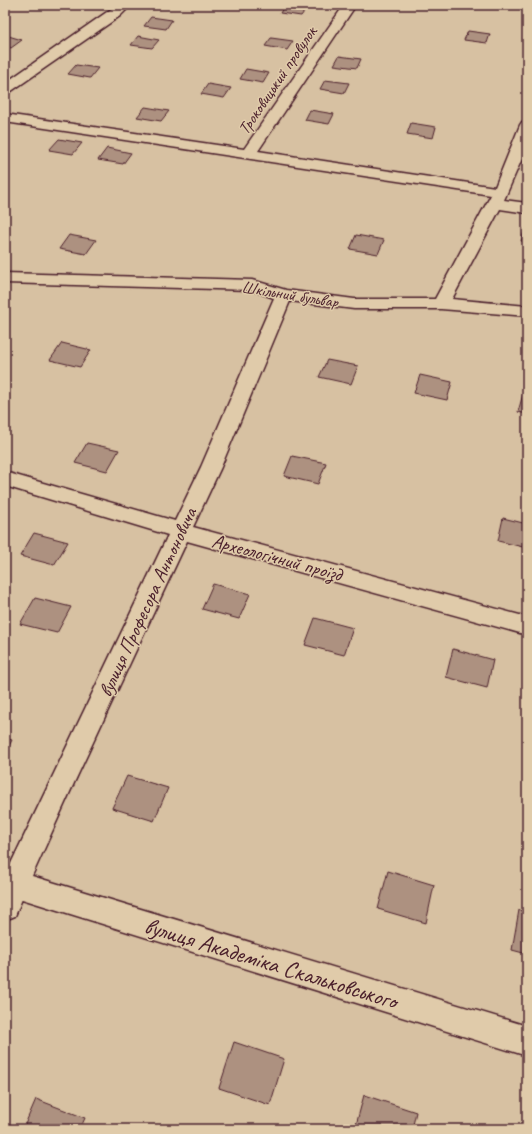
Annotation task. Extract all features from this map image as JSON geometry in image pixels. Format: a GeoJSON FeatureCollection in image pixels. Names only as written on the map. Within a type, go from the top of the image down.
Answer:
{"type":"FeatureCollection","features":[{"type":"Feature","properties":{"kind":"street"},"geometry":{"type":"LineString","coordinates":[[5,89],[125,5]]}},
{"type":"Feature","properties":{"kind":"street","name":"Троковицький провулок"},"geometry":{"type":"LineString","coordinates":[[248,155],[350,5]]}},
{"type":"Feature","properties":{"kind":"street"},"geometry":{"type":"LineString","coordinates":[[5,118],[248,155],[496,198],[527,208]]}},
{"type":"Feature","properties":{"kind":"street"},"geometry":{"type":"LineString","coordinates":[[441,304],[496,198],[520,146],[527,125]]}},
{"type":"Feature","properties":{"kind":"street","name":"Шкільний бульвар"},"geometry":{"type":"LineString","coordinates":[[5,278],[252,285],[284,295],[354,304],[441,304],[527,311]]}},
{"type":"Feature","properties":{"kind":"street","name":"вулиця Професора Антоновича"},"geometry":{"type":"LineString","coordinates":[[10,896],[61,783],[211,467],[284,295]]}},
{"type":"Feature","properties":{"kind":"street","name":"Археологічний проїзд"},"geometry":{"type":"LineString","coordinates":[[5,479],[180,531],[527,626]]}},
{"type":"Feature","properties":{"kind":"street","name":"вулиця Академіка Скальковського"},"geometry":{"type":"LineString","coordinates":[[10,896],[527,1042]]}},
{"type":"Feature","properties":{"kind":"building"},"geometry":{"type":"Polygon","coordinates":[[[285,5],[307,8],[301,16],[280,13],[285,5]]]}},
{"type":"Feature","properties":{"kind":"building"},"geometry":{"type":"Polygon","coordinates":[[[151,17],[172,20],[166,29],[144,26],[151,17]]]}},
{"type":"Feature","properties":{"kind":"building"},"geometry":{"type":"Polygon","coordinates":[[[468,31],[490,34],[487,43],[464,40],[468,31]]]}},
{"type":"Feature","properties":{"kind":"building"},"geometry":{"type":"Polygon","coordinates":[[[5,35],[22,40],[11,48],[5,46],[5,35]]]}},
{"type":"Feature","properties":{"kind":"building"},"geometry":{"type":"Polygon","coordinates":[[[138,36],[159,40],[152,48],[131,45],[138,36]]]}},
{"type":"Feature","properties":{"kind":"building"},"geometry":{"type":"Polygon","coordinates":[[[271,38],[293,41],[287,50],[265,46],[271,38]]]}},
{"type":"Feature","properties":{"kind":"building"},"geometry":{"type":"Polygon","coordinates":[[[339,56],[361,59],[357,68],[334,65],[339,56]]]}},
{"type":"Feature","properties":{"kind":"building"},"geometry":{"type":"Polygon","coordinates":[[[76,65],[98,68],[90,78],[68,74],[76,65]]]}},
{"type":"Feature","properties":{"kind":"building"},"geometry":{"type":"Polygon","coordinates":[[[246,69],[269,73],[263,83],[240,79],[246,69]]]}},
{"type":"Feature","properties":{"kind":"building"},"geometry":{"type":"Polygon","coordinates":[[[325,80],[349,83],[344,93],[320,89],[325,80]]]}},
{"type":"Feature","properties":{"kind":"building"},"geometry":{"type":"Polygon","coordinates":[[[208,84],[231,88],[224,98],[201,94],[208,84]]]}},
{"type":"Feature","properties":{"kind":"building"},"geometry":{"type":"Polygon","coordinates":[[[145,107],[169,111],[161,121],[137,117],[145,107]]]}},
{"type":"Feature","properties":{"kind":"building"},"geometry":{"type":"Polygon","coordinates":[[[310,110],[334,114],[329,124],[305,120],[310,110]]]}},
{"type":"Feature","properties":{"kind":"building"},"geometry":{"type":"Polygon","coordinates":[[[411,123],[436,127],[433,138],[407,134],[411,123]]]}},
{"type":"Feature","properties":{"kind":"building"},"geometry":{"type":"Polygon","coordinates":[[[59,139],[82,143],[73,154],[49,150],[59,139]]]}},
{"type":"Feature","properties":{"kind":"building"},"geometry":{"type":"Polygon","coordinates":[[[107,148],[131,153],[123,164],[98,160],[107,148]]]}},
{"type":"Feature","properties":{"kind":"building"},"geometry":{"type":"Polygon","coordinates":[[[525,228],[527,228],[527,242],[521,241],[525,228]]]}},
{"type":"Feature","properties":{"kind":"building"},"geometry":{"type":"Polygon","coordinates":[[[69,235],[96,240],[86,254],[59,249],[69,235]]]}},
{"type":"Feature","properties":{"kind":"building"},"geometry":{"type":"Polygon","coordinates":[[[356,235],[384,240],[378,254],[350,249],[356,235]]]}},
{"type":"Feature","properties":{"kind":"building"},"geometry":{"type":"Polygon","coordinates":[[[62,343],[91,350],[80,367],[50,360],[62,343]]]}},
{"type":"Feature","properties":{"kind":"building"},"geometry":{"type":"Polygon","coordinates":[[[327,360],[358,366],[351,384],[319,377],[327,360]]]}},
{"type":"Feature","properties":{"kind":"building"},"geometry":{"type":"Polygon","coordinates":[[[420,375],[452,382],[447,400],[414,393],[420,375]]]}},
{"type":"Feature","properties":{"kind":"building"},"geometry":{"type":"Polygon","coordinates":[[[523,394],[527,395],[527,414],[518,412],[523,394]]]}},
{"type":"Feature","properties":{"kind":"building"},"geometry":{"type":"Polygon","coordinates":[[[87,443],[119,450],[107,471],[75,463],[87,443]]]}},
{"type":"Feature","properties":{"kind":"building"},"geometry":{"type":"Polygon","coordinates":[[[292,456],[326,463],[318,484],[284,476],[292,456]]]}},
{"type":"Feature","properties":{"kind":"building"},"geometry":{"type":"Polygon","coordinates":[[[503,518],[527,524],[527,548],[498,541],[503,518]]]}},
{"type":"Feature","properties":{"kind":"building"},"geometry":{"type":"Polygon","coordinates":[[[34,533],[68,542],[54,565],[20,556],[34,533]]]}},
{"type":"Feature","properties":{"kind":"building"},"geometry":{"type":"Polygon","coordinates":[[[213,584],[250,594],[239,619],[202,609],[213,584]]]}},
{"type":"Feature","properties":{"kind":"building"},"geometry":{"type":"Polygon","coordinates":[[[35,598],[71,607],[57,633],[20,624],[35,598]]]}},
{"type":"Feature","properties":{"kind":"building"},"geometry":{"type":"Polygon","coordinates":[[[315,618],[353,628],[344,655],[305,645],[315,618]]]}},
{"type":"Feature","properties":{"kind":"building"},"geometry":{"type":"Polygon","coordinates":[[[453,649],[493,660],[487,688],[446,677],[453,649]]]}},
{"type":"Feature","properties":{"kind":"building"},"geometry":{"type":"Polygon","coordinates":[[[5,738],[12,740],[5,754],[5,738]]]}},
{"type":"Feature","properties":{"kind":"building"},"geometry":{"type":"Polygon","coordinates":[[[127,776],[168,788],[154,821],[112,808],[127,776]]]}},
{"type":"Feature","properties":{"kind":"building"},"geometry":{"type":"Polygon","coordinates":[[[388,871],[434,885],[426,923],[378,909],[388,871]]]}},
{"type":"Feature","properties":{"kind":"building"},"geometry":{"type":"Polygon","coordinates":[[[519,910],[527,913],[527,954],[512,950],[519,910]]]}},
{"type":"Feature","properties":{"kind":"building"},"geometry":{"type":"Polygon","coordinates":[[[234,1042],[284,1059],[270,1105],[219,1088],[234,1042]]]}},
{"type":"Feature","properties":{"kind":"building"},"geometry":{"type":"Polygon","coordinates":[[[364,1095],[416,1112],[412,1129],[355,1129],[364,1095]]]}},
{"type":"Feature","properties":{"kind":"building"},"geometry":{"type":"Polygon","coordinates":[[[36,1099],[85,1118],[80,1129],[23,1129],[36,1099]]]}}]}
